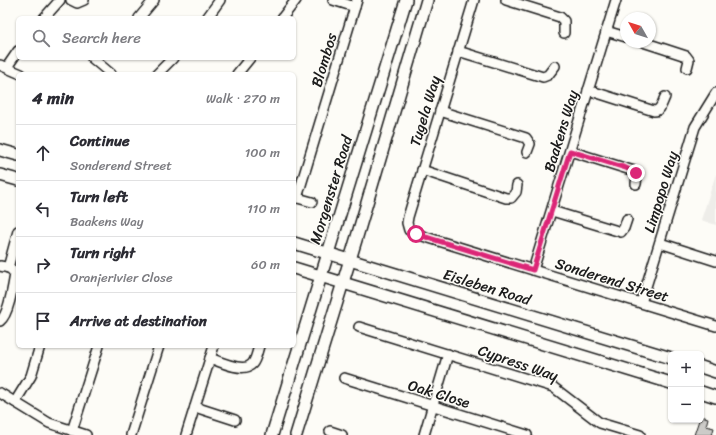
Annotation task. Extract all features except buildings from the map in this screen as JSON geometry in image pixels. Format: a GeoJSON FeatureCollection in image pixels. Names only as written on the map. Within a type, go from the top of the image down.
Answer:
{"type":"FeatureCollection","features":[{"type":"Feature","properties":{"kind":"main road","name":"Morgenster Road"},"geometry":{"type":"LineString","coordinates":[[272,435],[406,0]]}},
{"type":"Feature","properties":{"kind":"main road"},"geometry":{"type":"LineString","coordinates":[[296,435],[350,260],[427,0]]}},
{"type":"Feature","properties":{"kind":"main road"},"geometry":{"type":"LineString","coordinates":[[0,150],[16,155]]}},
{"type":"Feature","properties":{"kind":"main road"},"geometry":{"type":"LineString","coordinates":[[0,174],[16,179]]}},
{"type":"Feature","properties":{"kind":"main road","name":"Eisleben Road"},"geometry":{"type":"LineString","coordinates":[[296,244],[668,357]]}},
{"type":"Feature","properties":{"kind":"main road"},"geometry":{"type":"LineString","coordinates":[[296,269],[342,284],[668,382]]}},
{"type":"Feature","properties":{"kind":"main road"},"geometry":{"type":"LineString","coordinates":[[704,368],[716,372]]}},
{"type":"Feature","properties":{"kind":"main road"},"geometry":{"type":"LineString","coordinates":[[704,393],[716,397]]}},
{"type":"Feature","properties":{"kind":"street"},"geometry":{"type":"LineString","coordinates":[[46,16],[60,0]]}},
{"type":"Feature","properties":{"kind":"street"},"geometry":{"type":"LineString","coordinates":[[71,0],[77,3],[84,0]]}},
{"type":"Feature","properties":{"kind":"street"},"geometry":{"type":"LineString","coordinates":[[141,16],[154,0]]}},
{"type":"Feature","properties":{"kind":"street"},"geometry":{"type":"LineString","coordinates":[[284,16],[296,0]]}},
{"type":"Feature","properties":{"kind":"street"},"geometry":{"type":"LineString","coordinates":[[333,0],[356,4]]}},
{"type":"Feature","properties":{"kind":"street","name":"Tugela Way"},"geometry":{"type":"LineString","coordinates":[[409,230],[407,223],[408,217],[474,0]]}},
{"type":"Feature","properties":{"kind":"street"},"geometry":{"type":"LineString","coordinates":[[506,0],[560,18],[564,21],[564,33]]}},
{"type":"Feature","properties":{"kind":"street","name":"Baakens Way"},"geometry":{"type":"LineString","coordinates":[[533,270],[616,0]]}},
{"type":"Feature","properties":{"kind":"street"},"geometry":{"type":"LineString","coordinates":[[208,16],[217,1]]}},
{"type":"Feature","properties":{"kind":"street","name":"Blombos"},"geometry":{"type":"LineString","coordinates":[[312,202],[296,197],[356,4]]}},
{"type":"Feature","properties":{"kind":"street"},"geometry":{"type":"LineString","coordinates":[[606,31],[620,35]]}},
{"type":"Feature","properties":{"kind":"street"},"geometry":{"type":"LineString","coordinates":[[656,46],[686,56],[689,60],[687,68]]}},
{"type":"Feature","properties":{"kind":"street"},"geometry":{"type":"LineString","coordinates":[[458,51],[543,77],[548,75],[555,66]]}},
{"type":"Feature","properties":{"kind":"street"},"geometry":{"type":"LineString","coordinates":[[16,53],[4,66],[17,72]]}},
{"type":"Feature","properties":{"kind":"street"},"geometry":{"type":"LineString","coordinates":[[159,72],[170,60]]}},
{"type":"Feature","properties":{"kind":"street"},"geometry":{"type":"LineString","coordinates":[[239,72],[248,60]]}},
{"type":"Feature","properties":{"kind":"street"},"geometry":{"type":"LineString","coordinates":[[103,62],[110,72]]}},
{"type":"Feature","properties":{"kind":"street"},"geometry":{"type":"LineString","coordinates":[[588,90],[654,111],[660,108],[665,97]]}},
{"type":"Feature","properties":{"kind":"street","name":"Limpopo Way"},"geometry":{"type":"LineString","coordinates":[[641,303],[696,127],[716,93]]}},
{"type":"Feature","properties":{"kind":"street"},"geometry":{"type":"LineString","coordinates":[[440,111],[526,138],[530,144],[527,152]]}},
{"type":"Feature","properties":{"kind":"street"},"geometry":{"type":"LineString","coordinates":[[570,151],[634,171],[638,177],[636,184]]}},
{"type":"Feature","properties":{"kind":"street"},"geometry":{"type":"LineString","coordinates":[[422,170],[506,198],[511,198],[514,196],[517,185]]}},
{"type":"Feature","properties":{"kind":"street"},"geometry":{"type":"LineString","coordinates":[[552,211],[621,232],[627,219]]}},
{"type":"Feature","properties":{"kind":"street","name":"Sonderend Street"},"geometry":{"type":"LineString","coordinates":[[409,230],[416,234],[716,326]]}},
{"type":"Feature","properties":{"kind":"street"},"geometry":{"type":"LineString","coordinates":[[0,321],[5,315],[16,287],[15,274],[11,269],[4,267],[16,237]]}},
{"type":"Feature","properties":{"kind":"street"},"geometry":{"type":"LineString","coordinates":[[660,243],[716,261]]}},
{"type":"Feature","properties":{"kind":"street","name":"Cypress Way"},"geometry":{"type":"LineString","coordinates":[[359,327],[553,387],[600,423],[640,435]]}},
{"type":"Feature","properties":{"kind":"street"},"geometry":{"type":"LineString","coordinates":[[15,402],[31,376],[39,348]]}},
{"type":"Feature","properties":{"kind":"street"},"geometry":{"type":"LineString","coordinates":[[72,431],[98,348]]}},
{"type":"Feature","properties":{"kind":"street"},"geometry":{"type":"LineString","coordinates":[[131,435],[157,348]]}},
{"type":"Feature","properties":{"kind":"street"},"geometry":{"type":"LineString","coordinates":[[186,435],[213,348]]}},
{"type":"Feature","properties":{"kind":"street"},"geometry":{"type":"LineString","coordinates":[[210,358],[241,368],[248,368],[254,361],[258,348]]}},
{"type":"Feature","properties":{"kind":"street"},"geometry":{"type":"LineString","coordinates":[[424,435],[448,354]]}},
{"type":"Feature","properties":{"kind":"street","name":"Oak Close"},"geometry":{"type":"LineString","coordinates":[[344,378],[527,435]]}},
{"type":"Feature","properties":{"kind":"street"},"geometry":{"type":"LineString","coordinates":[[0,393],[49,423],[86,435]]}},
{"type":"Feature","properties":{"kind":"street"},"geometry":{"type":"LineString","coordinates":[[195,407],[236,420]]}},
{"type":"Feature","properties":{"kind":"street"},"geometry":{"type":"LineString","coordinates":[[330,431],[342,435]]}},
{"type":"Feature","properties":{"kind":"shaded area"},"geometry":{"type":"Polygon","coordinates":[[[716,174],[716,225],[701,220],[716,174]]]}},
{"type":"Feature","properties":{"kind":"route"},"geometry":{"type":"LineString","coordinates":[[416,234],[533,270],[570,151],[626,168],[636,173]]}}]}
